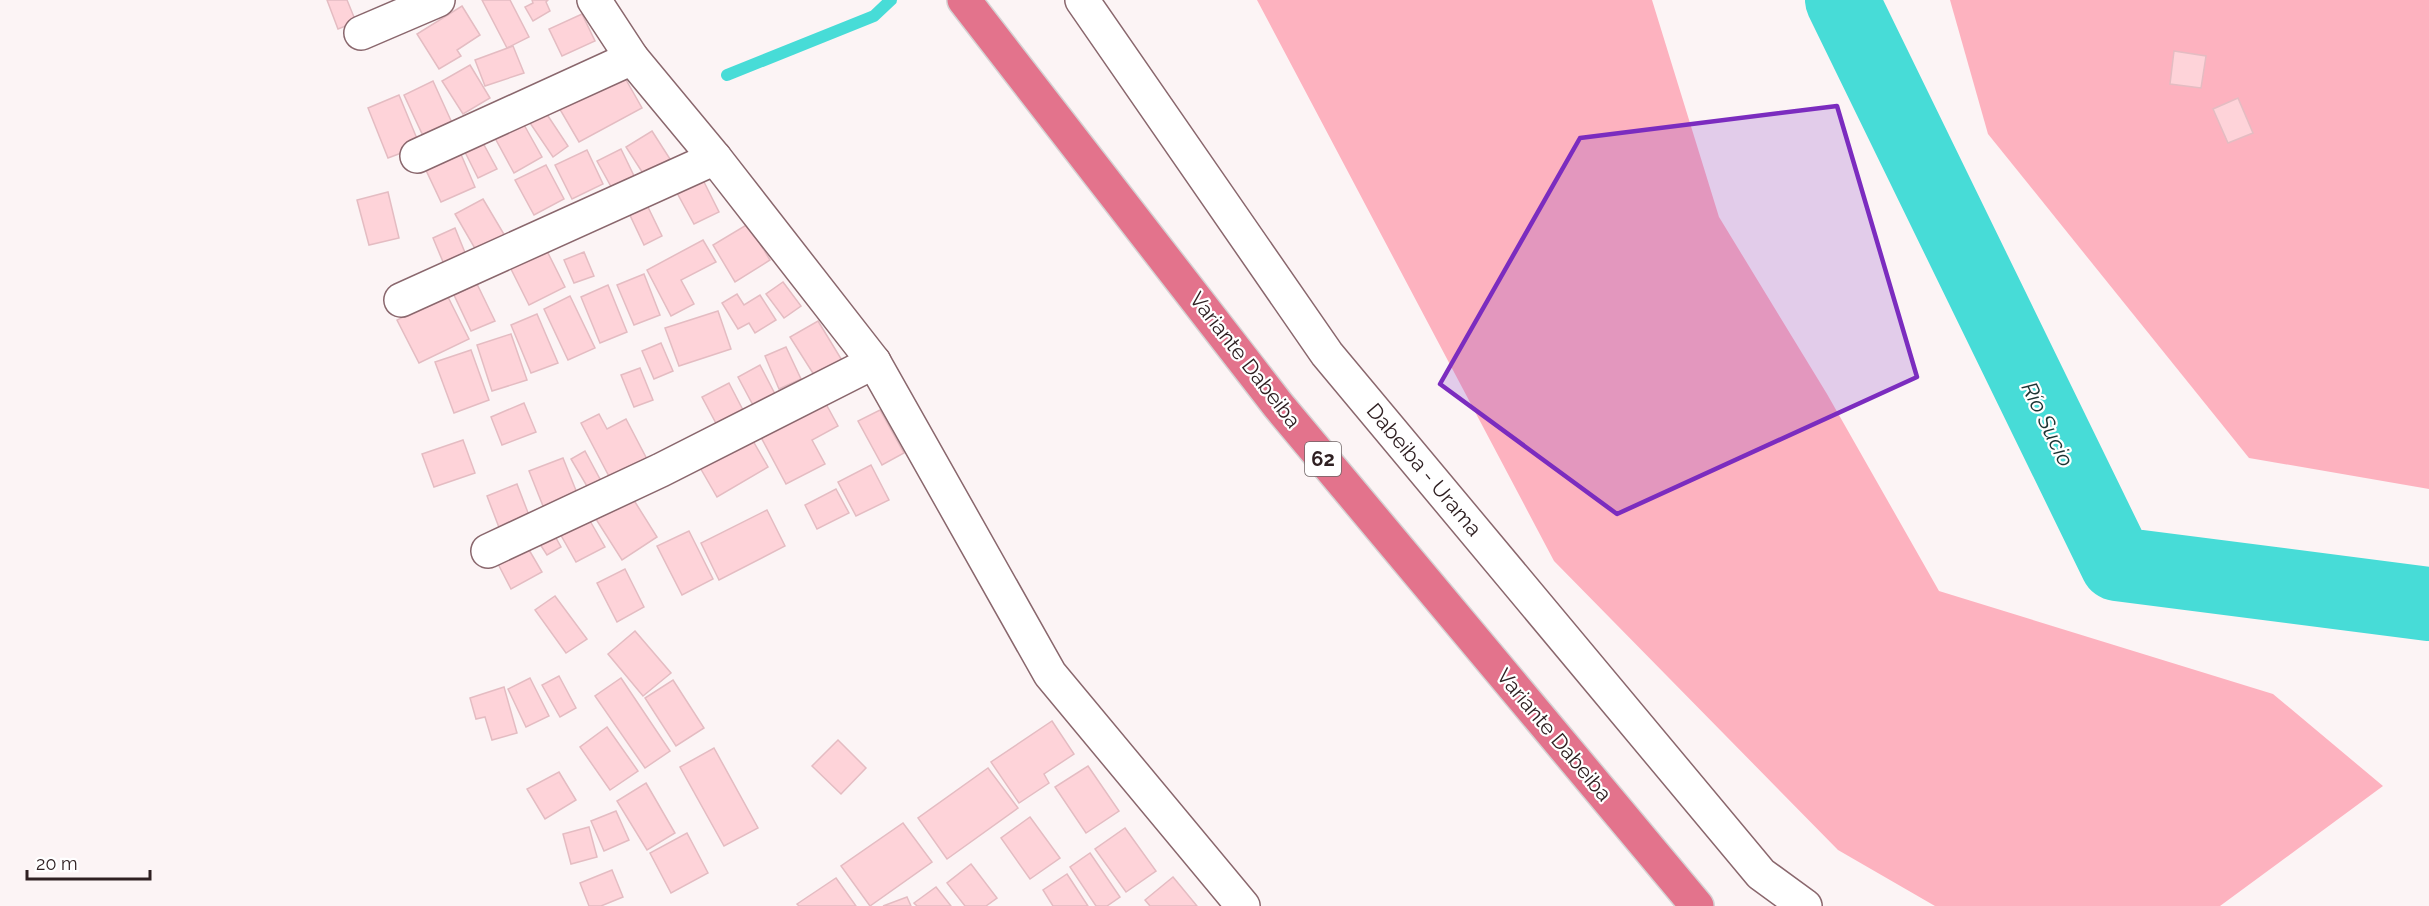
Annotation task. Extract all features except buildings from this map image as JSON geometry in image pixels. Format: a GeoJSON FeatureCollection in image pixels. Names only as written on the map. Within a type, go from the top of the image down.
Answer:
{"type":"FeatureCollection","features":[{"type":"Feature","properties":{"kind":"highway","name":"Variante Dabeiba"},"geometry":{"type":"LineString","coordinates":[[964,0],[1278,405],[1697,906]]}},
{"type":"Feature","properties":{"kind":"street"},"geometry":{"type":"LineString","coordinates":[[361,33],[438,0]]}},
{"type":"Feature","properties":{"kind":"street"},"geometry":{"type":"LineString","coordinates":[[594,0],[632,58],[715,158],[874,362],[1050,674],[1243,906]]}},
{"type":"Feature","properties":{"kind":"street","name":"Dabeiba - Urama"},"geometry":{"type":"LineString","coordinates":[[1082,0],[1327,354],[1761,874],[1805,906]]}},
{"type":"Feature","properties":{"kind":"street"},"geometry":{"type":"LineString","coordinates":[[417,156],[632,58]]}},
{"type":"Feature","properties":{"kind":"street"},"geometry":{"type":"LineString","coordinates":[[402,300],[715,158]]}},
{"type":"Feature","properties":{"kind":"street"},"geometry":{"type":"LineString","coordinates":[[488,551],[661,470],[874,362]]}},
{"type":"Feature","properties":{"kind":"highlighted area"},"geometry":{"type":"Polygon","coordinates":[[[1837,106],[1917,377],[1617,514],[1440,384],[1580,138],[1837,106]]]}},
{"type":"Feature","properties":{"kind":"shaded area"},"geometry":{"type":"Polygon","coordinates":[[[1257,0],[1652,0],[1719,217],[1827,394],[1939,591],[2273,694],[2383,786],[2220,906],[1935,906],[1838,850],[1554,561],[1257,0]]]}},
{"type":"Feature","properties":{"kind":"shaded area"},"geometry":{"type":"Polygon","coordinates":[[[1950,0],[2429,0],[2429,489],[2249,458],[1988,134],[1950,0]]]}},
{"type":"Feature","properties":{"kind":"waterway"},"geometry":{"type":"LineString","coordinates":[[727,75],[874,16],[891,0]]}},
{"type":"Feature","properties":{"kind":"waterway","name":"Río Sucio"},"geometry":{"type":"LineString","coordinates":[[1842,0],[2117,564],[2429,604]]}}]}
